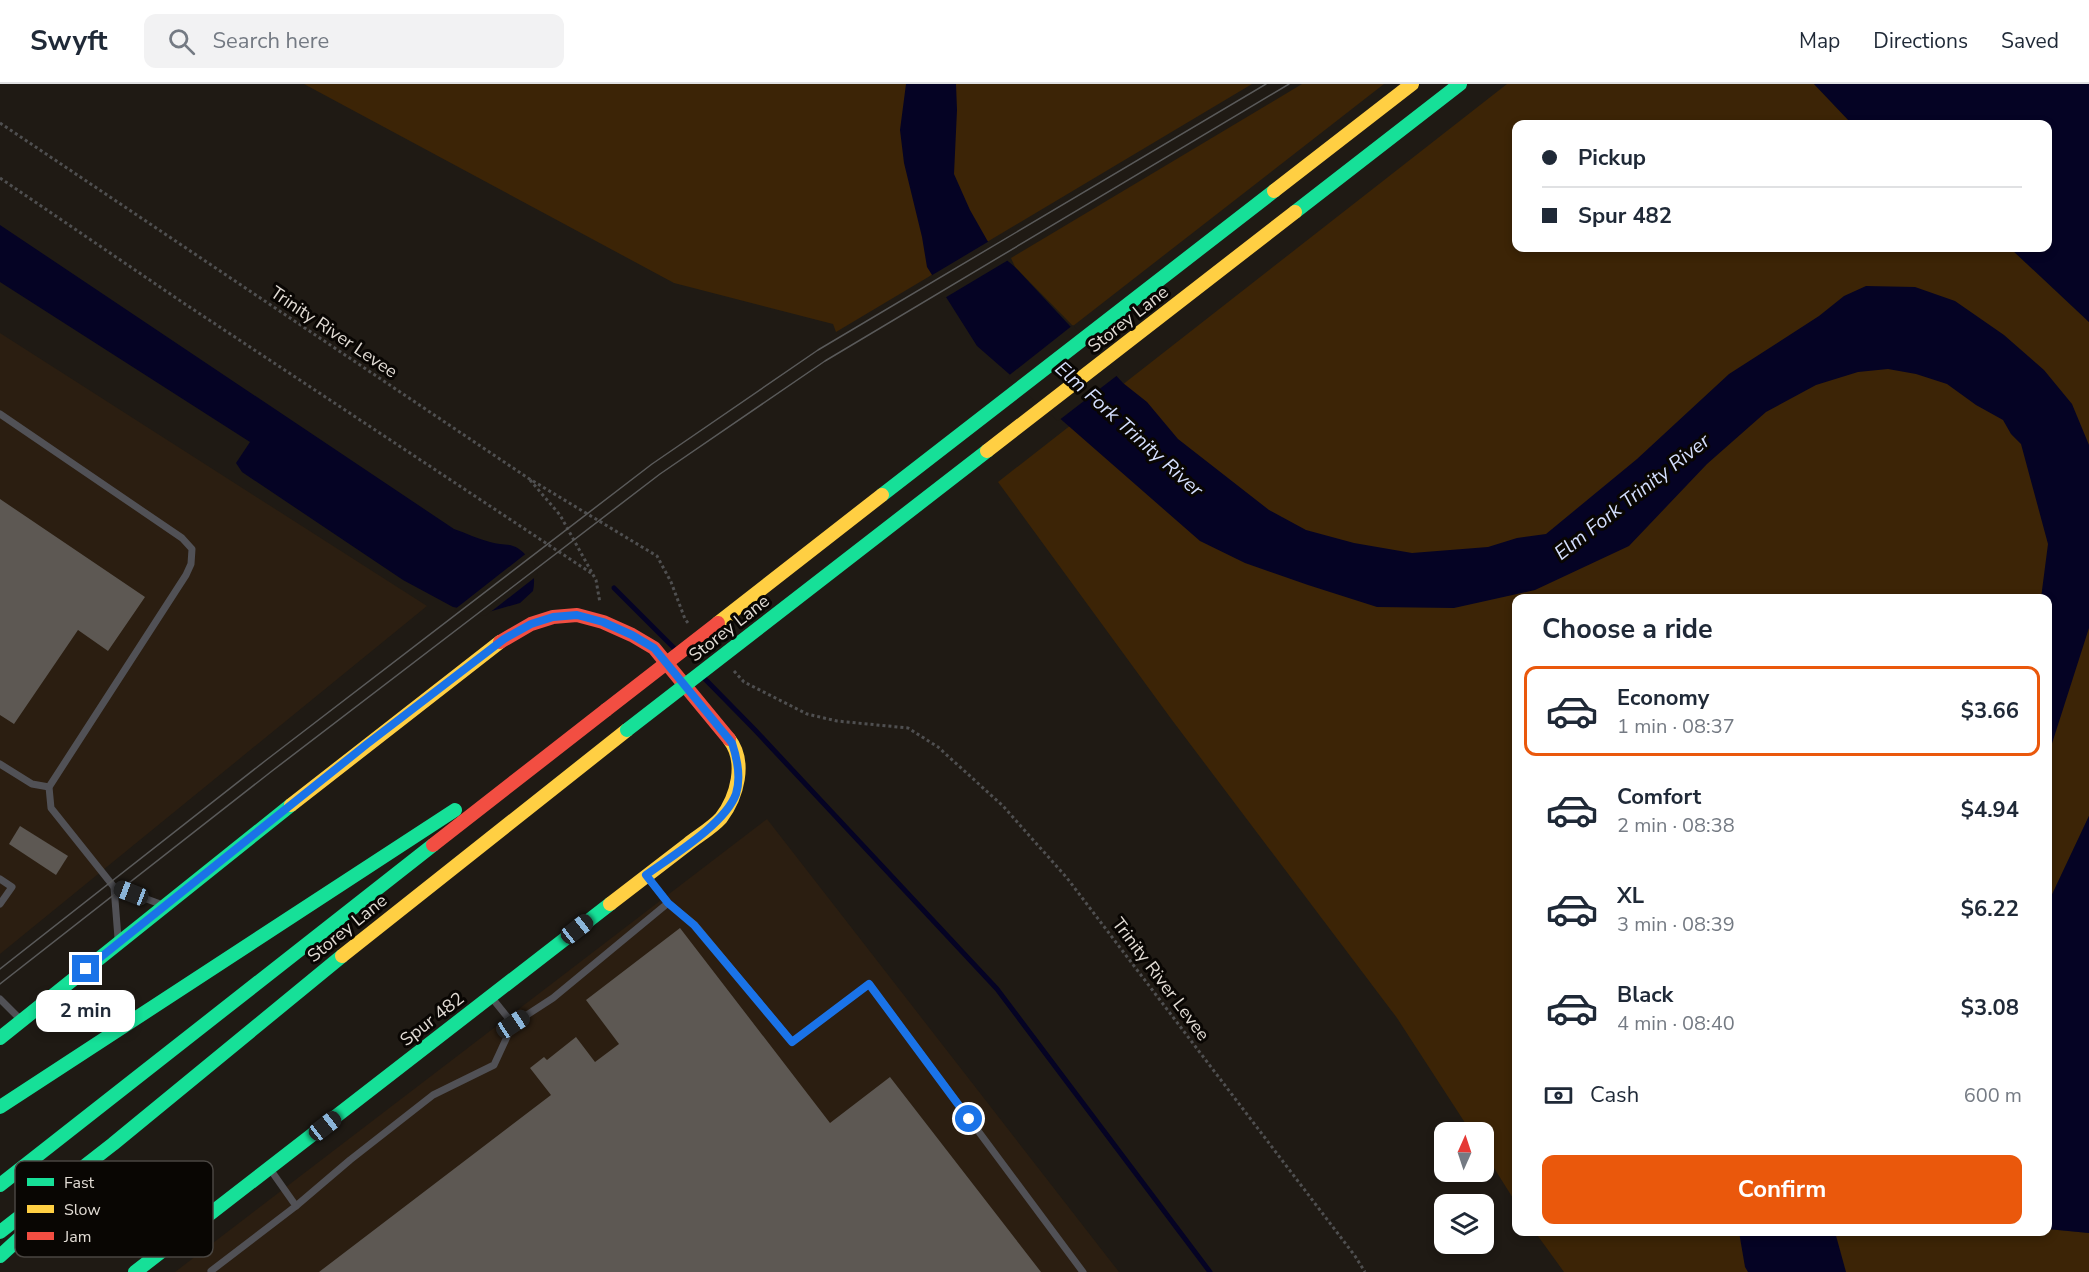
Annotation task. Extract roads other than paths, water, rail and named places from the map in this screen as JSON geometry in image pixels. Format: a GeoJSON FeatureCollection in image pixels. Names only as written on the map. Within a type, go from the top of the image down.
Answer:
{"type":"FeatureCollection","features":[{"type":"Feature","properties":{"kind":"main road","name":"Storey Lane"},"geometry":{"type":"LineString","coordinates":[[31,1161],[543,759],[1412,84]]}},
{"type":"Feature","properties":{"kind":"main road","name":"Storey Lane"},"geometry":{"type":"LineString","coordinates":[[91,1161],[404,904],[1460,84]]}},
{"type":"Feature","properties":{"kind":"main road","name":"Spur 482"},"geometry":{"type":"LineString","coordinates":[[165,906],[367,744],[504,639],[531,624],[553,617],[577,615],[603,622],[654,648],[732,743],[737,759],[738,784],[732,801],[719,820],[213,1212]]}},
{"type":"Feature","properties":{"kind":"main road"},"geometry":{"type":"LineString","coordinates":[[0,1107],[400,845],[543,759]]}},
{"type":"Feature","properties":{"kind":"main road"},"geometry":{"type":"LineString","coordinates":[[0,1038],[165,906]]}},
{"type":"Feature","properties":{"kind":"main road"},"geometry":{"type":"LineString","coordinates":[[97,1161],[113,1144]]}},
{"type":"Feature","properties":{"kind":"main road","name":"Storey Lane"},"geometry":{"type":"LineString","coordinates":[[0,1185],[15,1173]]}},
{"type":"Feature","properties":{"kind":"main road","name":"Storey Lane"},"geometry":{"type":"LineString","coordinates":[[0,1232],[15,1220]]}},
{"type":"Feature","properties":{"kind":"main road"},"geometry":{"type":"LineString","coordinates":[[0,1256],[15,1242]]}},
{"type":"Feature","properties":{"kind":"main road","name":"Spur 482"},"geometry":{"type":"LineString","coordinates":[[135,1272],[155,1257]]}},
{"type":"Feature","properties":{"kind":"lane"},"geometry":{"type":"LineString","coordinates":[[0,414],[182,538],[192,549],[191,564],[186,574],[49,787],[51,808],[114,887],[165,906]]}},
{"type":"Feature","properties":{"kind":"lane"},"geometry":{"type":"LineString","coordinates":[[0,764],[32,784],[49,787]]}},
{"type":"Feature","properties":{"kind":"lane"},"geometry":{"type":"LineString","coordinates":[[646,875],[668,903],[694,925],[792,1042],[869,984],[1083,1272]]}},
{"type":"Feature","properties":{"kind":"lane"},"geometry":{"type":"LineString","coordinates":[[0,879],[12,887],[0,904]]}},
{"type":"Feature","properties":{"kind":"lane"},"geometry":{"type":"LineString","coordinates":[[114,887],[118,944]]}},
{"type":"Feature","properties":{"kind":"lane"},"geometry":{"type":"LineString","coordinates":[[211,1271],[296,1206],[433,1095],[494,1065],[513,1024],[554,998],[668,903]]}},
{"type":"Feature","properties":{"kind":"lane"},"geometry":{"type":"LineString","coordinates":[[490,996],[513,1024]]}},
{"type":"Feature","properties":{"kind":"lane"},"geometry":{"type":"LineString","coordinates":[[0,999],[22,1020]]}},
{"type":"Feature","properties":{"kind":"lane"},"geometry":{"type":"LineString","coordinates":[[270,1169],[296,1206]]}},
{"type":"Feature","properties":{"kind":"water","name":"Elm Fork Trinity River"},"geometry":{"type":"Polygon","coordinates":[[[906,84],[956,84],[954,174],[970,210],[991,247],[1015,267],[1123,383],[1147,402],[1178,439],[1269,510],[1306,530],[1354,543],[1412,553],[1488,547],[1517,538],[1546,534],[1637,459],[1729,374],[1819,316],[1844,296],[1866,286],[1915,287],[1955,301],[2004,335],[2044,370],[2072,404],[2089,445],[2089,628],[2052,744],[2052,594],[2042,594],[2048,544],[2021,444],[2011,434],[2003,420],[1976,405],[1947,384],[1916,374],[1888,369],[1858,372],[1816,385],[1766,412],[1707,464],[1629,546],[1535,590],[1454,608],[1377,607],[1245,563],[1200,541],[977,346],[927,267],[904,163],[900,130],[906,84]]]}},
{"type":"Feature","properties":{"kind":"water"},"geometry":{"type":"Polygon","coordinates":[[[1814,84],[2089,84],[2089,322],[2014,252],[2052,252],[2052,120],[1848,120],[1814,84]]]}},
{"type":"Feature","properties":{"kind":"water"},"geometry":{"type":"Polygon","coordinates":[[[0,225],[454,529],[486,541],[510,545],[523,552],[533,570],[533,591],[520,603],[485,613],[453,607],[403,580],[242,472],[236,463],[250,442],[0,282],[0,225]]]}},
{"type":"Feature","properties":{"kind":"water"},"geometry":{"type":"Polygon","coordinates":[[[2089,816],[2089,1233],[2052,1229],[2052,895],[2089,816]]]}},
{"type":"Feature","properties":{"kind":"water"},"geometry":{"type":"Polygon","coordinates":[[[1740,1236],[1836,1236],[1846,1272],[1748,1272],[1740,1236]]]}},
{"type":"Feature","properties":{"kind":"waterway"},"geometry":{"type":"LineString","coordinates":[[614,588],[674,648]]}},
{"type":"Feature","properties":{"kind":"waterway"},"geometry":{"type":"LineString","coordinates":[[704,678],[997,989],[1210,1272]]}},
{"type":"Feature","properties":{"kind":"tram line"},"geometry":{"type":"LineString","coordinates":[[0,969],[265,761],[652,464],[818,350],[1266,84]]}},
{"type":"Feature","properties":{"kind":"tram line"},"geometry":{"type":"LineString","coordinates":[[0,984],[272,771],[660,474],[825,361],[1289,84]]}}]}
